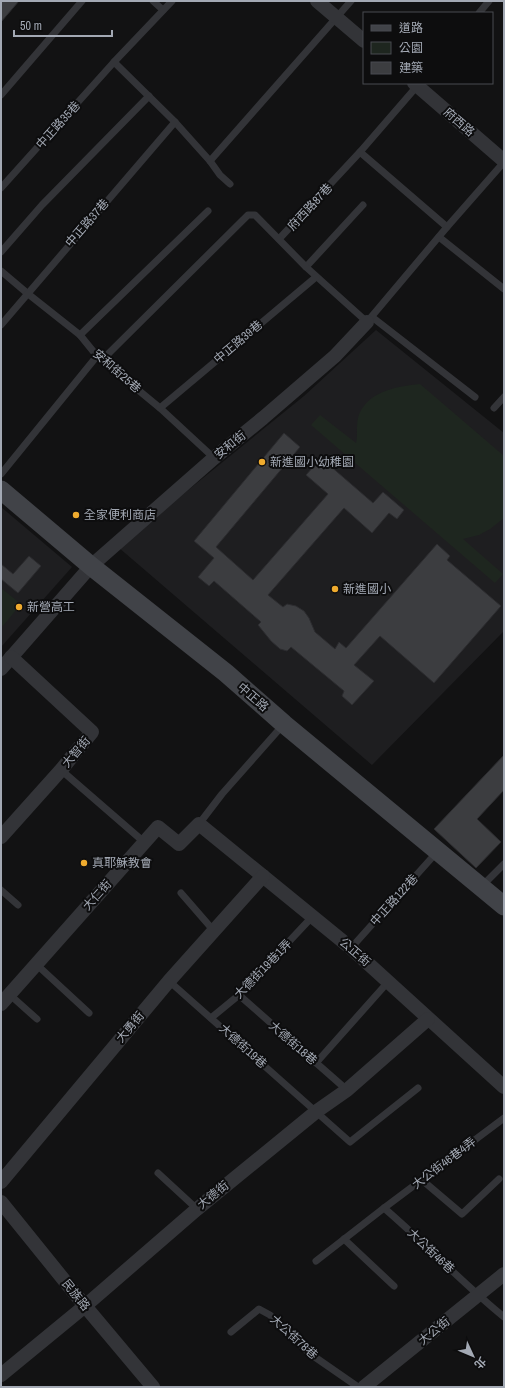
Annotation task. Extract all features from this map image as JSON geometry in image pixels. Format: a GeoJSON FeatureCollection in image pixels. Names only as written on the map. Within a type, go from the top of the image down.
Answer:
{"type":"FeatureCollection","features":[{"type":"Feature","properties":{"kind":"street"},"geometry":{"type":"LineString","coordinates":[[317,1],[363,40]]}},
{"type":"Feature","properties":{"kind":"street","name":"府西路"},"geometry":{"type":"LineString","coordinates":[[416,84],[504,162]]}},
{"type":"Feature","properties":{"kind":"street","name":"安和街"},"geometry":{"type":"LineString","coordinates":[[1,669],[91,566],[214,458],[335,356],[369,320]]}},
{"type":"Feature","properties":{"kind":"street","name":"中正路"},"geometry":{"type":"LineString","coordinates":[[1,490],[91,566],[226,673],[284,724],[504,906]]}},
{"type":"Feature","properties":{"kind":"street","name":"大智街"},"geometry":{"type":"LineString","coordinates":[[1,837],[61,770],[92,732],[11,657]]}},
{"type":"Feature","properties":{"kind":"street","name":"大仁街"},"geometry":{"type":"LineString","coordinates":[[5,999],[158,827],[179,844],[199,824]]}},
{"type":"Feature","properties":{"kind":"street","name":"公正街"},"geometry":{"type":"LineString","coordinates":[[199,824],[351,948],[504,1087]]}},
{"type":"Feature","properties":{"kind":"street","name":"大勇街"},"geometry":{"type":"LineString","coordinates":[[1,1182],[169,981],[263,876]]}},
{"type":"Feature","properties":{"kind":"street","name":"大德街"},"geometry":{"type":"LineString","coordinates":[[1,1375],[85,1306],[197,1209],[317,1111],[347,1090],[428,1019]]}},
{"type":"Feature","properties":{"kind":"street","name":"民族路"},"geometry":{"type":"LineString","coordinates":[[1,1202],[153,1387]]}},
{"type":"Feature","properties":{"kind":"street","name":"大公街"},"geometry":{"type":"LineString","coordinates":[[364,1387],[504,1274]]}},
{"type":"Feature","properties":{"kind":"lane"},"geometry":{"type":"LineString","coordinates":[[1,95],[82,1]]}},
{"type":"Feature","properties":{"kind":"lane"},"geometry":{"type":"LineString","coordinates":[[153,1],[163,10]]}},
{"type":"Feature","properties":{"kind":"lane","name":"中正路35巷"},"geometry":{"type":"LineString","coordinates":[[1,188],[114,62],[172,1]]}},
{"type":"Feature","properties":{"kind":"lane"},"geometry":{"type":"LineString","coordinates":[[210,161],[351,1]]}},
{"type":"Feature","properties":{"kind":"lane"},"geometry":{"type":"LineString","coordinates":[[480,12],[489,1]]}},
{"type":"Feature","properties":{"kind":"lane"},"geometry":{"type":"LineString","coordinates":[[114,62],[175,122],[210,161],[220,175],[230,184]]}},
{"type":"Feature","properties":{"kind":"lane","name":"府西路87巷"},"geometry":{"type":"LineString","coordinates":[[416,84],[360,152],[279,239],[316,277],[369,320],[475,397]]}},
{"type":"Feature","properties":{"kind":"lane"},"geometry":{"type":"LineString","coordinates":[[1,252],[42,205],[149,96]]}},
{"type":"Feature","properties":{"kind":"lane","name":"中正路37巷"},"geometry":{"type":"LineString","coordinates":[[1,325],[175,122]]}},
{"type":"Feature","properties":{"kind":"lane"},"geometry":{"type":"LineString","coordinates":[[360,152],[447,227]]}},
{"type":"Feature","properties":{"kind":"lane"},"geometry":{"type":"LineString","coordinates":[[369,320],[438,237],[504,162]]}},
{"type":"Feature","properties":{"kind":"lane"},"geometry":{"type":"LineString","coordinates":[[306,267],[363,205]]}},
{"type":"Feature","properties":{"kind":"lane"},"geometry":{"type":"LineString","coordinates":[[80,335],[208,211]]}},
{"type":"Feature","properties":{"kind":"lane"},"geometry":{"type":"LineString","coordinates":[[1,474],[99,358],[248,214],[256,215],[279,239]]}},
{"type":"Feature","properties":{"kind":"lane"},"geometry":{"type":"LineString","coordinates":[[438,237],[504,289]]}},
{"type":"Feature","properties":{"kind":"lane","name":"安和街25巷"},"geometry":{"type":"LineString","coordinates":[[1,271],[80,335],[99,358],[160,408],[214,458]]}},
{"type":"Feature","properties":{"kind":"lane","name":"中正路39巷"},"geometry":{"type":"LineString","coordinates":[[160,408],[316,277]]}},
{"type":"Feature","properties":{"kind":"lane"},"geometry":{"type":"LineString","coordinates":[[494,408],[504,398]]}},
{"type":"Feature","properties":{"kind":"lane"},"geometry":{"type":"LineString","coordinates":[[199,824],[222,794],[284,724]]}},
{"type":"Feature","properties":{"kind":"lane"},"geometry":{"type":"LineString","coordinates":[[61,770],[144,842]]}},
{"type":"Feature","properties":{"kind":"lane","name":"中正路122巷"},"geometry":{"type":"LineString","coordinates":[[351,948],[437,852]]}},
{"type":"Feature","properties":{"kind":"lane"},"geometry":{"type":"LineString","coordinates":[[481,887],[504,864]]}},
{"type":"Feature","properties":{"kind":"lane"},"geometry":{"type":"LineString","coordinates":[[1,890],[18,905]]}},
{"type":"Feature","properties":{"kind":"lane"},"geometry":{"type":"LineString","coordinates":[[181,894],[214,931]]}},
{"type":"Feature","properties":{"kind":"lane","name":"大德街19巷1弄"},"geometry":{"type":"LineString","coordinates":[[211,1018],[239,996],[312,916]]}},
{"type":"Feature","properties":{"kind":"lane"},"geometry":{"type":"LineString","coordinates":[[36,964],[89,1013]]}},
{"type":"Feature","properties":{"kind":"lane","name":"大德街19巷"},"geometry":{"type":"LineString","coordinates":[[169,981],[317,1111],[350,1142],[418,1088]]}},
{"type":"Feature","properties":{"kind":"lane"},"geometry":{"type":"LineString","coordinates":[[316,1063],[388,982]]}},
{"type":"Feature","properties":{"kind":"lane","name":"大德街18巷"},"geometry":{"type":"LineString","coordinates":[[239,996],[347,1090]]}},
{"type":"Feature","properties":{"kind":"lane"},"geometry":{"type":"LineString","coordinates":[[5,999],[37,1019]]}},
{"type":"Feature","properties":{"kind":"lane","name":"大公街46巷4弄"},"geometry":{"type":"LineString","coordinates":[[316,1261],[504,1118]]}},
{"type":"Feature","properties":{"kind":"lane"},"geometry":{"type":"LineString","coordinates":[[158,1173],[197,1209]]}},
{"type":"Feature","properties":{"kind":"lane"},"geometry":{"type":"LineString","coordinates":[[422,1180],[462,1214],[499,1179]]}},
{"type":"Feature","properties":{"kind":"lane","name":"大公街46巷"},"geometry":{"type":"LineString","coordinates":[[384,1208],[420,1239],[478,1296]]}},
{"type":"Feature","properties":{"kind":"lane"},"geometry":{"type":"LineString","coordinates":[[344,1239],[394,1286]]}},
{"type":"Feature","properties":{"kind":"lane"},"geometry":{"type":"LineString","coordinates":[[478,1296],[504,1317]]}},
{"type":"Feature","properties":{"kind":"lane","name":"大公街78巷"},"geometry":{"type":"LineString","coordinates":[[231,1332],[259,1308],[270,1315],[308,1353],[358,1387]]}},
{"type":"Feature","properties":{"kind":"shaded area","name":"新進國小"},"geometry":{"type":"Polygon","coordinates":[[[376,330],[504,433],[504,631],[372,765],[118,547],[304,396],[376,330]]]}},
{"type":"Feature","properties":{"kind":"shaded area","name":"新營高工"},"geometry":{"type":"Polygon","coordinates":[[[1,507],[72,567],[1,647],[1,507]]]}},
{"type":"Feature","properties":{"kind":"green space"},"geometry":{"type":"Polygon","coordinates":[[[420,384],[504,456],[504,518],[490,529],[479,535],[463,539],[503,574],[495,583],[311,425],[320,415],[356,443],[358,418],[367,402],[383,392],[402,386],[420,384]]]}},
{"type":"Feature","properties":{"kind":"green space"},"geometry":{"type":"Polygon","coordinates":[[[1,588],[21,604],[3,626],[1,624],[1,588]]]}},
{"type":"Feature","properties":{"kind":"building"},"geometry":{"type":"Polygon","coordinates":[[[1,1],[19,1],[1,22],[1,1]]]}},
{"type":"Feature","properties":{"kind":"building"},"geometry":{"type":"Polygon","coordinates":[[[284,433],[300,447],[216,547],[253,580],[328,494],[306,475],[321,458],[373,503],[383,492],[404,510],[397,519],[389,513],[372,533],[344,508],[268,595],[283,607],[287,604],[296,606],[304,611],[315,632],[335,649],[339,642],[346,648],[437,544],[450,556],[447,560],[501,606],[434,683],[380,636],[354,665],[374,681],[352,705],[342,696],[344,691],[291,647],[287,651],[280,649],[271,641],[258,625],[261,622],[214,581],[209,586],[198,577],[214,558],[194,541],[284,433]]]}},
{"type":"Feature","properties":{"kind":"building"},"geometry":{"type":"Polygon","coordinates":[[[29,556],[41,566],[18,593],[1,579],[1,564],[13,574],[29,556]]]}},
{"type":"Feature","properties":{"kind":"building"},"geometry":{"type":"Polygon","coordinates":[[[504,755],[504,790],[477,819],[501,842],[476,868],[434,829],[504,755]]]}},
{"type":"Feature","properties":{"kind":"place","name":"新進國小幼稚園"},"geometry":{"type":"Point","coordinates":[262,462]}},
{"type":"Feature","properties":{"kind":"place","name":"全家便利商店"},"geometry":{"type":"Point","coordinates":[76,515]}},
{"type":"Feature","properties":{"kind":"place","name":"新進國小"},"geometry":{"type":"Point","coordinates":[335,589]}},
{"type":"Feature","properties":{"kind":"place","name":"新營高工"},"geometry":{"type":"Point","coordinates":[19,607]}},
{"type":"Feature","properties":{"kind":"place","name":"真耶穌教會"},"geometry":{"type":"Point","coordinates":[84,863]}}]}
